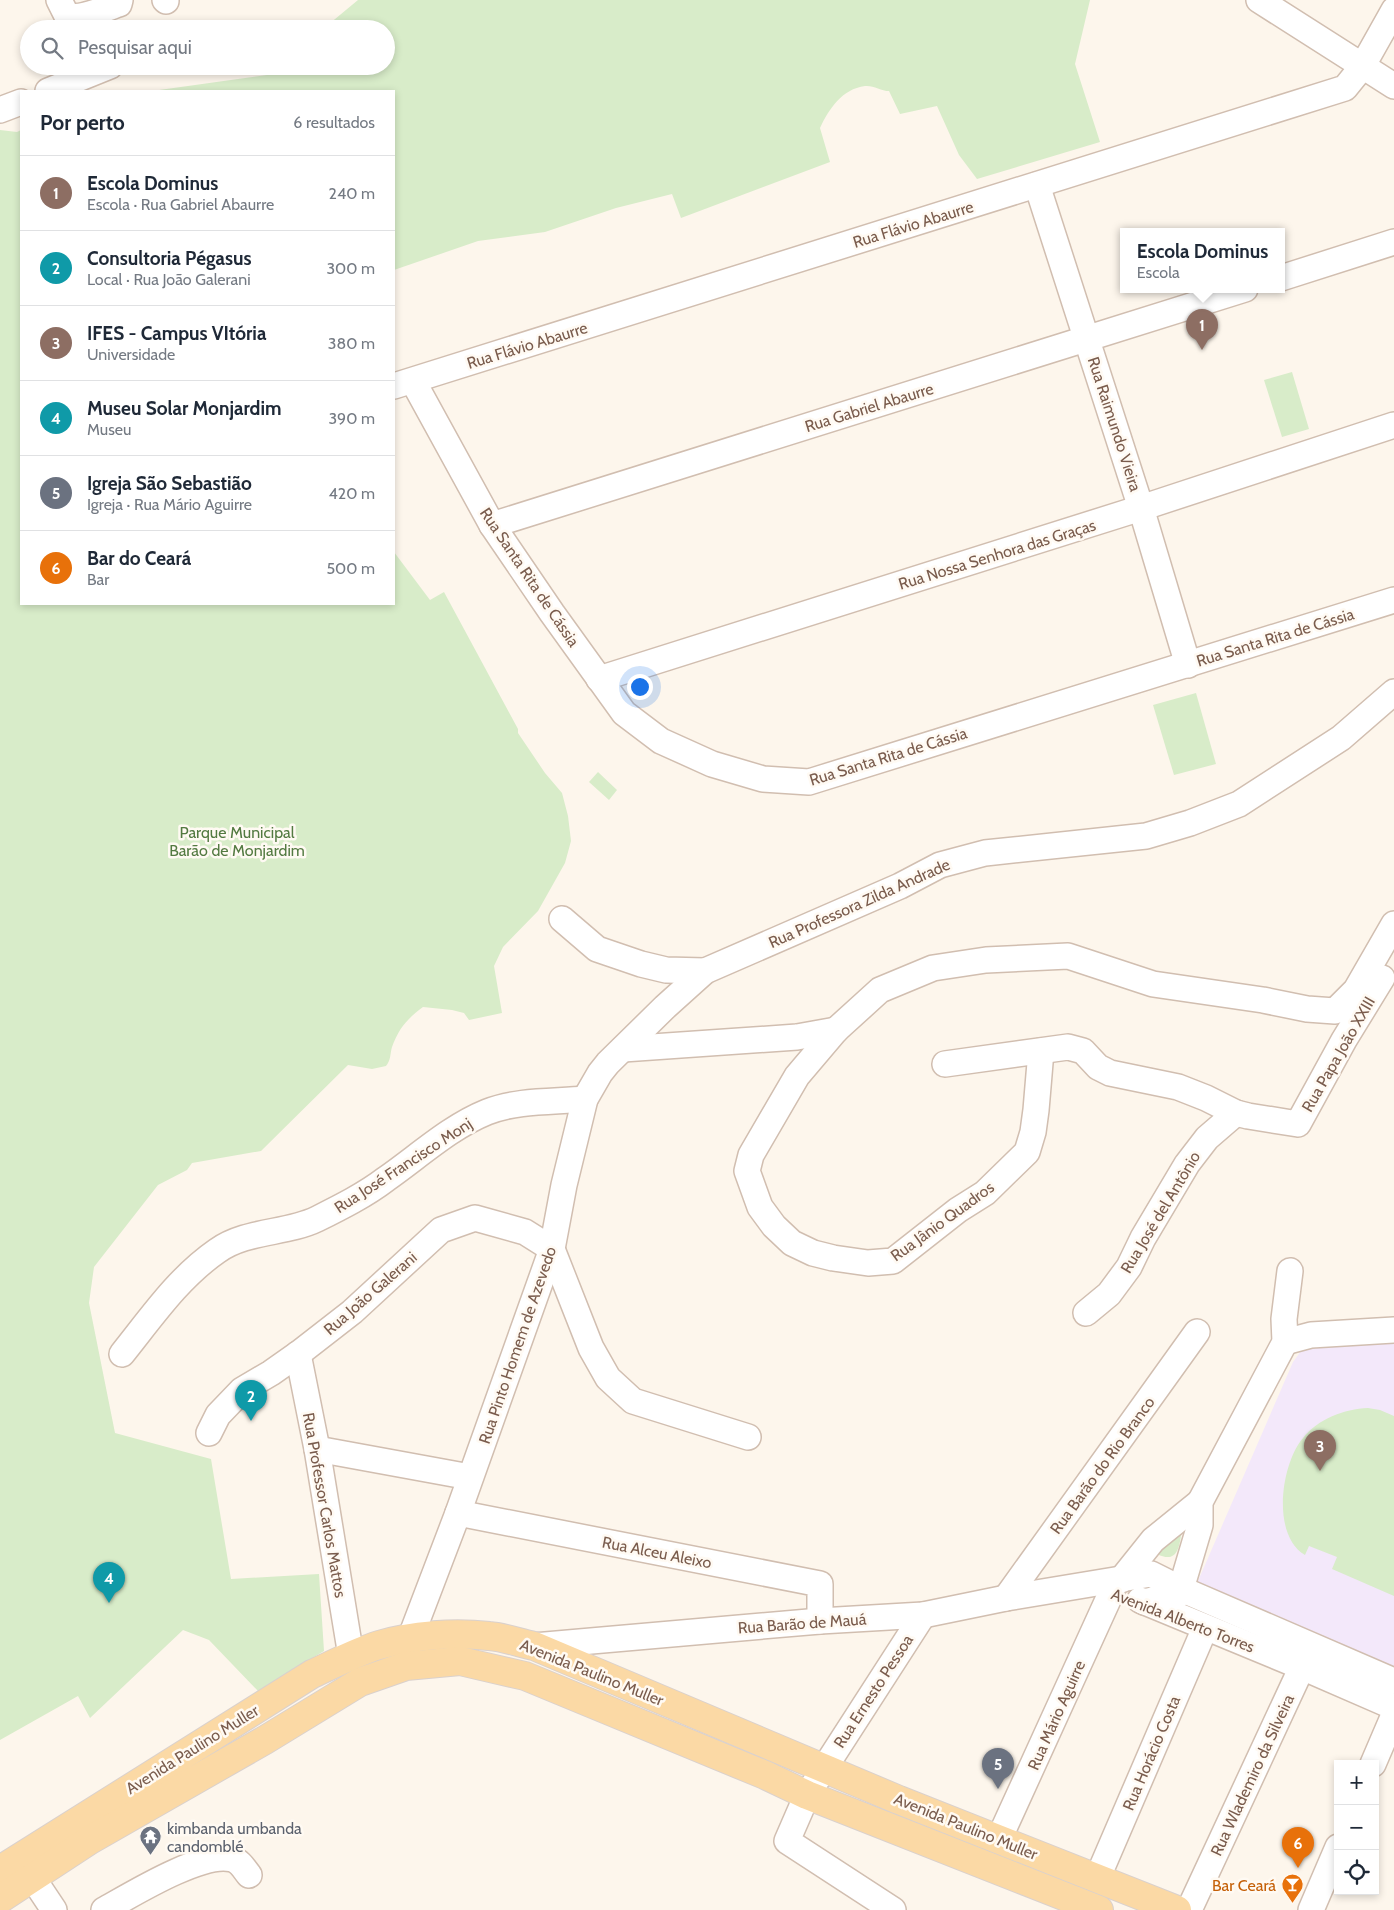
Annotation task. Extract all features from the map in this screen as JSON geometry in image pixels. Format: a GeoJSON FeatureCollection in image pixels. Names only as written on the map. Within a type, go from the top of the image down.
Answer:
{"type":"FeatureCollection","features":[{"type":"Feature","properties":{"kind":"main road","name":"Avenida Paulino Muller"},"geometry":{"type":"LineString","coordinates":[[0,1870],[312,1674],[379,1645],[410,1639],[458,1634],[490,1636],[534,1646],[898,1800],[1177,1910]]}},
{"type":"Feature","properties":{"kind":"main road","name":"Avenida Paulino Muller"},"geometry":{"type":"LineString","coordinates":[[0,1899],[90,1840],[265,1740],[360,1682],[406,1666],[460,1661],[525,1676],[766,1775],[808,1795],[1099,1910]]}},
{"type":"Feature","properties":{"kind":"street"},"geometry":{"type":"LineString","coordinates":[[59,0],[66,14],[70,16],[102,20],[119,4],[120,0]]}},
{"type":"Feature","properties":{"kind":"street"},"geometry":{"type":"LineString","coordinates":[[1259,0],[1394,86]]}},
{"type":"Feature","properties":{"kind":"street","name":"Rua Flávio Abaurre"},"geometry":{"type":"LineString","coordinates":[[403,383],[1345,88],[1362,66],[1394,10]]}},
{"type":"Feature","properties":{"kind":"street"},"geometry":{"type":"LineString","coordinates":[[50,90],[88,75]]}},
{"type":"Feature","properties":{"kind":"street"},"geometry":{"type":"LineString","coordinates":[[0,110],[20,102]]}},
{"type":"Feature","properties":{"kind":"street","name":"Rua Raimundo Vieira"},"geometry":{"type":"LineString","coordinates":[[1037,185],[1141,508],[1188,665]]}},
{"type":"Feature","properties":{"kind":"street"},"geometry":{"type":"LineString","coordinates":[[1285,277],[1394,242]]}},
{"type":"Feature","properties":{"kind":"street","name":"Rua Gabriel Abaurre"},"geometry":{"type":"LineString","coordinates":[[492,525],[1232,293]]}},
{"type":"Feature","properties":{"kind":"street","name":"Rua Santa Rita de Cássia"},"geometry":{"type":"LineString","coordinates":[[403,383],[492,525],[624,713],[661,741],[712,764],[764,779],[809,782],[1394,600]]}},
{"type":"Feature","properties":{"kind":"street","name":"Rua Nossa Senhora das Graças"},"geometry":{"type":"LineString","coordinates":[[600,679],[1141,508],[1394,425]]}},
{"type":"Feature","properties":{"kind":"street","name":"Rua Professora Zilda Andrade"},"geometry":{"type":"LineString","coordinates":[[705,971],[900,886],[940,864],[985,853],[1146,836],[1190,823],[1239,804],[1341,738],[1394,692]]}},
{"type":"Feature","properties":{"kind":"street"},"geometry":{"type":"LineString","coordinates":[[562,918],[597,949],[657,968],[705,971]]}},
{"type":"Feature","properties":{"kind":"street"},"geometry":{"type":"LineString","coordinates":[[1387,954],[1394,924]]}},
{"type":"Feature","properties":{"kind":"street","name":"Rua Jânio Quadros"},"geometry":{"type":"LineString","coordinates":[[1040,1051],[1036,1110],[1033,1132],[1027,1152],[985,1193],[958,1210],[893,1261],[868,1263],[833,1258],[792,1243],[774,1226],[760,1207],[747,1171],[751,1155],[797,1076],[836,1030],[880,990],[932,968],[986,960],[1068,956],[1153,984],[1263,1000],[1307,1010],[1335,1012],[1387,954]]}},
{"type":"Feature","properties":{"kind":"street","name":"Rua Papa João XXIII"},"geometry":{"type":"LineString","coordinates":[[1236,1113],[1298,1124],[1344,1040],[1387,954]]}},
{"type":"Feature","properties":{"kind":"street","name":"Rua Pinto Homem de Azevedo"},"geometry":{"type":"LineString","coordinates":[[410,1639],[458,1513],[552,1250],[564,1184],[585,1099],[600,1073],[665,1007],[705,971]]}},
{"type":"Feature","properties":{"kind":"street"},"geometry":{"type":"LineString","coordinates":[[623,1049],[797,1037],[836,1030]]}},
{"type":"Feature","properties":{"kind":"street"},"geometry":{"type":"LineString","coordinates":[[945,1064],[1068,1047],[1083,1051],[1098,1067],[1110,1073],[1178,1088],[1206,1098],[1236,1113]]}},
{"type":"Feature","properties":{"kind":"street","name":"Rua José Francisco Monj"},"geometry":{"type":"LineString","coordinates":[[122,1354],[167,1298],[193,1270],[218,1250],[244,1238],[278,1231],[315,1220],[385,1180],[459,1126],[488,1112],[514,1105],[585,1099]]}},
{"type":"Feature","properties":{"kind":"street","name":"Rua José del Antônio"},"geometry":{"type":"LineString","coordinates":[[1086,1313],[1109,1294],[1129,1267],[1143,1238],[1187,1164],[1207,1138],[1236,1113]]}},
{"type":"Feature","properties":{"kind":"street","name":"Rua João Galerani"},"geometry":{"type":"LineString","coordinates":[[209,1432],[218,1415],[242,1390],[298,1354],[352,1312],[441,1230],[475,1218],[525,1232],[552,1250]]}},
{"type":"Feature","properties":{"kind":"street"},"geometry":{"type":"LineString","coordinates":[[552,1250],[591,1348],[608,1378],[633,1401],[748,1436]]}},
{"type":"Feature","properties":{"kind":"street"},"geometry":{"type":"LineString","coordinates":[[1144,1602],[1179,1594],[1200,1525],[1200,1502],[1285,1342],[1284,1319],[1290,1271]]}},
{"type":"Feature","properties":{"kind":"street"},"geometry":{"type":"LineString","coordinates":[[1285,1342],[1311,1335],[1394,1330]]}},
{"type":"Feature","properties":{"kind":"street","name":"Rua Barão do Rio Branco"},"geometry":{"type":"LineString","coordinates":[[1006,1598],[1197,1332]]}},
{"type":"Feature","properties":{"kind":"street","name":"Rua Professor Carlos Mattos"},"geometry":{"type":"LineString","coordinates":[[298,1354],[317,1449],[351,1656]]}},
{"type":"Feature","properties":{"kind":"street"},"geometry":{"type":"LineString","coordinates":[[317,1449],[470,1477]]}},
{"type":"Feature","properties":{"kind":"street","name":"Rua Mário Aguirre"},"geometry":{"type":"LineString","coordinates":[[1000,1839],[1117,1585],[1153,1540],[1200,1502]]}},
{"type":"Feature","properties":{"kind":"street","name":"Rua Alceu Aleixo"},"geometry":{"type":"LineString","coordinates":[[458,1513],[820,1584],[820,1621]]}},
{"type":"Feature","properties":{"kind":"street","name":"Avenida Alberto Torres"},"geometry":{"type":"LineString","coordinates":[[1069,1587],[1117,1585],[1151,1574],[1181,1589],[1394,1681]]}},
{"type":"Feature","properties":{"kind":"street","name":"Avenida Alberto Torres"},"geometry":{"type":"LineString","coordinates":[[1117,1585],[1144,1602],[1394,1707]]}},
{"type":"Feature","properties":{"kind":"street","name":"Rua Barão de Mauá"},"geometry":{"type":"LineString","coordinates":[[534,1646],[820,1621],[923,1615],[1069,1587]]}},
{"type":"Feature","properties":{"kind":"street","name":"Rua Ernesto Pessoa"},"geometry":{"type":"LineString","coordinates":[[893,1910],[787,1841],[808,1795],[824,1768],[923,1615]]}},
{"type":"Feature","properties":{"kind":"street","name":"Rua Horácio Costa"},"geometry":{"type":"LineString","coordinates":[[1097,1879],[1205,1628]]}},
{"type":"Feature","properties":{"kind":"street","name":"Rua Wlademiro da Silveira"},"geometry":{"type":"LineString","coordinates":[[1189,1910],[1302,1667]]}},
{"type":"Feature","properties":{"kind":"street"},"geometry":{"type":"LineString","coordinates":[[1375,1760],[1394,1715]]}},
{"type":"Feature","properties":{"kind":"street"},"geometry":{"type":"LineString","coordinates":[[1311,1910],[1337,1850]]}},
{"type":"Feature","properties":{"kind":"street"},"geometry":{"type":"LineString","coordinates":[[104,1910],[166,1875],[212,1859],[233,1859],[239,1862],[249,1875]]}},
{"type":"Feature","properties":{"kind":"street"},"geometry":{"type":"LineString","coordinates":[[32,1877],[54,1910]]}},
{"type":"Feature","properties":{"kind":"shaded area"},"geometry":{"type":"Polygon","coordinates":[[[1394,1339],[1394,1667],[1198,1592],[1198,1581],[1293,1362],[1301,1351],[1309,1345],[1394,1339]]]}},
{"type":"Feature","properties":{"kind":"green space"},"geometry":{"type":"Polygon","coordinates":[[[358,0],[1090,0],[1075,64],[1100,142],[977,179],[959,155],[937,106],[900,114],[889,91],[865,86],[850,91],[837,101],[820,128],[830,162],[681,218],[672,194],[616,208],[545,232],[478,241],[395,270],[395,90],[159,90],[267,75],[395,75],[395,20],[334,20],[358,0]]]}},
{"type":"Feature","properties":{"kind":"green space","name":"Parque Municipal Barão de Monjardim"},"geometry":{"type":"Polygon","coordinates":[[[0,130],[17,132],[20,130],[20,605],[395,605],[395,553],[430,600],[444,592],[518,729],[518,733],[545,773],[562,793],[568,816],[571,841],[565,863],[538,911],[503,947],[494,966],[502,1013],[469,1020],[464,1013],[423,1007],[401,1029],[392,1047],[390,1059],[386,1066],[372,1069],[348,1065],[261,1151],[192,1163],[187,1170],[158,1185],[94,1267],[89,1303],[115,1433],[211,1459],[231,1579],[319,1574],[324,1651],[258,1691],[209,1640],[183,1630],[90,1718],[78,1696],[0,1740],[0,130]]]}},
{"type":"Feature","properties":{"kind":"green space"},"geometry":{"type":"Polygon","coordinates":[[[1292,372],[1309,429],[1282,437],[1264,380],[1292,372]]]}},
{"type":"Feature","properties":{"kind":"green space"},"geometry":{"type":"Polygon","coordinates":[[[1196,693],[1216,764],[1174,775],[1153,705],[1196,693]]]}},
{"type":"Feature","properties":{"kind":"green space"},"geometry":{"type":"Polygon","coordinates":[[[598,772],[617,790],[609,800],[589,782],[598,772]]]}},
{"type":"Feature","properties":{"kind":"green space"},"geometry":{"type":"Polygon","coordinates":[[[1368,1408],[1380,1410],[1394,1416],[1394,1596],[1332,1569],[1337,1557],[1309,1546],[1305,1555],[1294,1545],[1287,1532],[1284,1516],[1283,1499],[1289,1464],[1303,1438],[1316,1425],[1332,1416],[1350,1410],[1368,1408]]]}},
{"type":"Feature","properties":{"kind":"green space"},"geometry":{"type":"Polygon","coordinates":[[[1176,1533],[1181,1535],[1175,1554],[1168,1557],[1157,1554],[1176,1533]]]}},
{"type":"Feature","properties":{"kind":"place","name":"Escola Dominus"},"geometry":{"type":"Point","coordinates":[1202,350]}},
{"type":"Feature","properties":{"kind":"place","name":"Consultoria Pégasus"},"geometry":{"type":"Point","coordinates":[251,1421]}},
{"type":"Feature","properties":{"kind":"place","name":"IFES - Campus VItória"},"geometry":{"type":"Point","coordinates":[1320,1471]}},
{"type":"Feature","properties":{"kind":"place","name":"Museu Solar Monjardim"},"geometry":{"type":"Point","coordinates":[109,1603]}},
{"type":"Feature","properties":{"kind":"place","name":"Igreja São Sebastião"},"geometry":{"type":"Point","coordinates":[998,1789]}},
{"type":"Feature","properties":{"kind":"place","name":"kimbanda umbanda candomblé"},"geometry":{"type":"Point","coordinates":[151,1856]}},
{"type":"Feature","properties":{"kind":"place","name":"Bar do Ceará"},"geometry":{"type":"Point","coordinates":[1298,1868]}},
{"type":"Feature","properties":{"kind":"place","name":"Bar Ceará"},"geometry":{"type":"Point","coordinates":[1292,1904]}}]}
